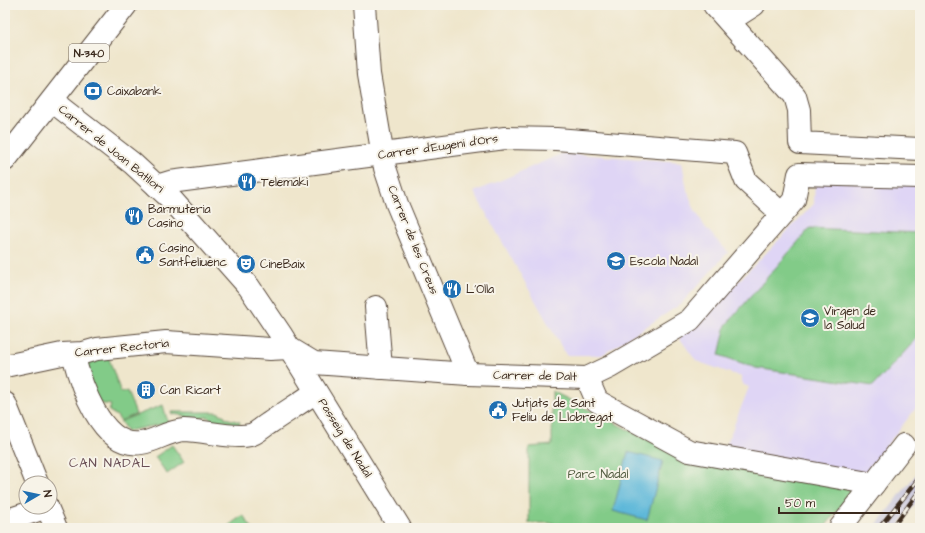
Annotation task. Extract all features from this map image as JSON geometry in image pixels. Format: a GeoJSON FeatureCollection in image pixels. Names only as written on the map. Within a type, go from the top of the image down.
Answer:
{"type":"FeatureCollection","features":[{"type":"Feature","properties":{"kind":"street","name":"N-340"},"geometry":{"type":"LineString","coordinates":[[5,160],[126,5]]}},
{"type":"Feature","properties":{"kind":"street","name":"Carrer de les Creus"},"geometry":{"type":"LineString","coordinates":[[364,5],[369,74],[383,155],[396,204],[468,374]]}},
{"type":"Feature","properties":{"kind":"street"},"geometry":{"type":"LineString","coordinates":[[714,5],[795,96],[799,110],[800,143],[920,149]]}},
{"type":"Feature","properties":{"kind":"street"},"geometry":{"type":"LineString","coordinates":[[729,21],[754,5]]}},
{"type":"Feature","properties":{"kind":"street","name":"Carrer de Joan Batllori"},"geometry":{"type":"LineString","coordinates":[[52,101],[132,163],[172,200],[249,287],[289,348]]}},
{"type":"Feature","properties":{"kind":"street","name":"Carrer d'Eugeni d'Ors"},"geometry":{"type":"LineString","coordinates":[[157,186],[170,182],[505,138],[556,139],[735,153],[746,181],[782,214]]}},
{"type":"Feature","properties":{"kind":"street"},"geometry":{"type":"LineString","coordinates":[[587,378],[610,367],[690,320],[794,200],[799,174],[920,177]]}},
{"type":"Feature","properties":{"kind":"street"},"geometry":{"type":"LineString","coordinates":[[376,307],[381,368]]}},
{"type":"Feature","properties":{"kind":"street","name":"Carrer Rectoria"},"geometry":{"type":"LineString","coordinates":[[5,366],[62,354],[83,353],[97,349],[166,342],[270,349],[289,348]]}},
{"type":"Feature","properties":{"kind":"street","name":"Carrer de Dalt"},"geometry":{"type":"LineString","coordinates":[[289,348],[314,363],[468,374],[587,378],[598,401],[689,451],[874,484]]}},
{"type":"Feature","properties":{"kind":"street","name":"Passeig de Nadal"},"geometry":{"type":"LineString","coordinates":[[289,348],[400,528]]}},
{"type":"Feature","properties":{"kind":"street"},"geometry":{"type":"LineString","coordinates":[[73,354],[81,383],[95,413],[109,431],[125,442],[139,444],[157,439],[168,433],[183,430],[250,435],[316,392]]}},
{"type":"Feature","properties":{"kind":"street"},"geometry":{"type":"LineString","coordinates":[[5,404],[34,475]]}},
{"type":"Feature","properties":{"kind":"street"},"geometry":{"type":"LineString","coordinates":[[840,528],[904,445]]}},
{"type":"Feature","properties":{"kind":"street"},"geometry":{"type":"LineString","coordinates":[[5,521],[23,515]]}},
{"type":"Feature","properties":{"kind":"street"},"geometry":{"type":"LineString","coordinates":[[50,515],[56,528]]}},
{"type":"Feature","properties":{"kind":"shaded area","name":"Escola Nadal"},"geometry":{"type":"Polygon","coordinates":[[[563,153],[682,162],[687,190],[694,208],[705,227],[728,252],[681,304],[602,355],[566,355],[474,192],[563,153]]]}},
{"type":"Feature","properties":{"kind":"shaded area","name":"Virgen de la Salud"},"geometry":{"type":"Polygon","coordinates":[[[815,180],[920,185],[920,403],[861,478],[724,451],[749,387],[742,384],[742,377],[696,361],[679,337],[721,299],[814,204],[815,180]]]}},
{"type":"Feature","properties":{"kind":"shaded area"},"geometry":{"type":"Polygon","coordinates":[[[920,469],[920,498],[896,528],[874,528],[920,469]]]}},
{"type":"Feature","properties":{"kind":"green space"},"geometry":{"type":"Polygon","coordinates":[[[810,228],[920,233],[920,335],[873,386],[756,368],[719,355],[726,325],[810,228]]]}},
{"type":"Feature","properties":{"kind":"green space"},"geometry":{"type":"Polygon","coordinates":[[[107,353],[121,393],[127,391],[136,414],[121,421],[163,405],[168,423],[127,431],[117,416],[109,411],[111,405],[98,403],[83,373],[88,360],[107,353]]]}},
{"type":"Feature","properties":{"kind":"green space","name":"Parc Nadal"},"geometry":{"type":"Polygon","coordinates":[[[552,391],[668,450],[854,489],[824,528],[553,528],[553,523],[529,523],[529,447],[552,445],[552,391]]]}},
{"type":"Feature","properties":{"kind":"green space"},"geometry":{"type":"Polygon","coordinates":[[[171,412],[217,412],[225,416],[225,418],[240,422],[239,427],[212,422],[209,417],[201,419],[191,417],[191,420],[186,419],[186,416],[172,414],[171,412]]]}},
{"type":"Feature","properties":{"kind":"green space"},"geometry":{"type":"Polygon","coordinates":[[[172,445],[184,462],[167,474],[155,457],[172,445]]]}},
{"type":"Feature","properties":{"kind":"green space"},"geometry":{"type":"Polygon","coordinates":[[[243,515],[252,528],[230,528],[228,526],[243,515]]]}},
{"type":"Feature","properties":{"kind":"water"},"geometry":{"type":"Polygon","coordinates":[[[628,452],[663,461],[647,520],[613,511],[628,452]]]}},
{"type":"Feature","properties":{"kind":"railway"},"geometry":{"type":"LineString","coordinates":[[879,528],[920,477]]}},
{"type":"Feature","properties":{"kind":"railway"},"geometry":{"type":"LineString","coordinates":[[892,528],[920,490]]}},
{"type":"Feature","properties":{"kind":"place","name":"Caixabank"},"geometry":{"type":"Point","coordinates":[93,91]}},
{"type":"Feature","properties":{"kind":"place","name":"Telemaki"},"geometry":{"type":"Point","coordinates":[247,182]}},
{"type":"Feature","properties":{"kind":"place","name":"Barmuteria Casino"},"geometry":{"type":"Point","coordinates":[134,216]}},
{"type":"Feature","properties":{"kind":"place","name":"Casino Santfeliuenc"},"geometry":{"type":"Point","coordinates":[145,255]}},
{"type":"Feature","properties":{"kind":"place","name":"Escola Nadal"},"geometry":{"type":"Point","coordinates":[616,261]}},
{"type":"Feature","properties":{"kind":"place","name":"CineBaix"},"geometry":{"type":"Point","coordinates":[246,264]}},
{"type":"Feature","properties":{"kind":"place","name":"L'Olla"},"geometry":{"type":"Point","coordinates":[452,289]}},
{"type":"Feature","properties":{"kind":"place","name":"Virgen de la Salud"},"geometry":{"type":"Point","coordinates":[810,318]}},
{"type":"Feature","properties":{"kind":"place","name":"Can Ricart"},"geometry":{"type":"Point","coordinates":[146,390]}},
{"type":"Feature","properties":{"kind":"place","name":"Jutjats de Sant Feliu de Llobregat"},"geometry":{"type":"Point","coordinates":[498,410]}},
{"type":"Feature","properties":{"kind":"district","name":"CAN NADAL"},"geometry":{"type":"Point","coordinates":[110,463]}}]}
